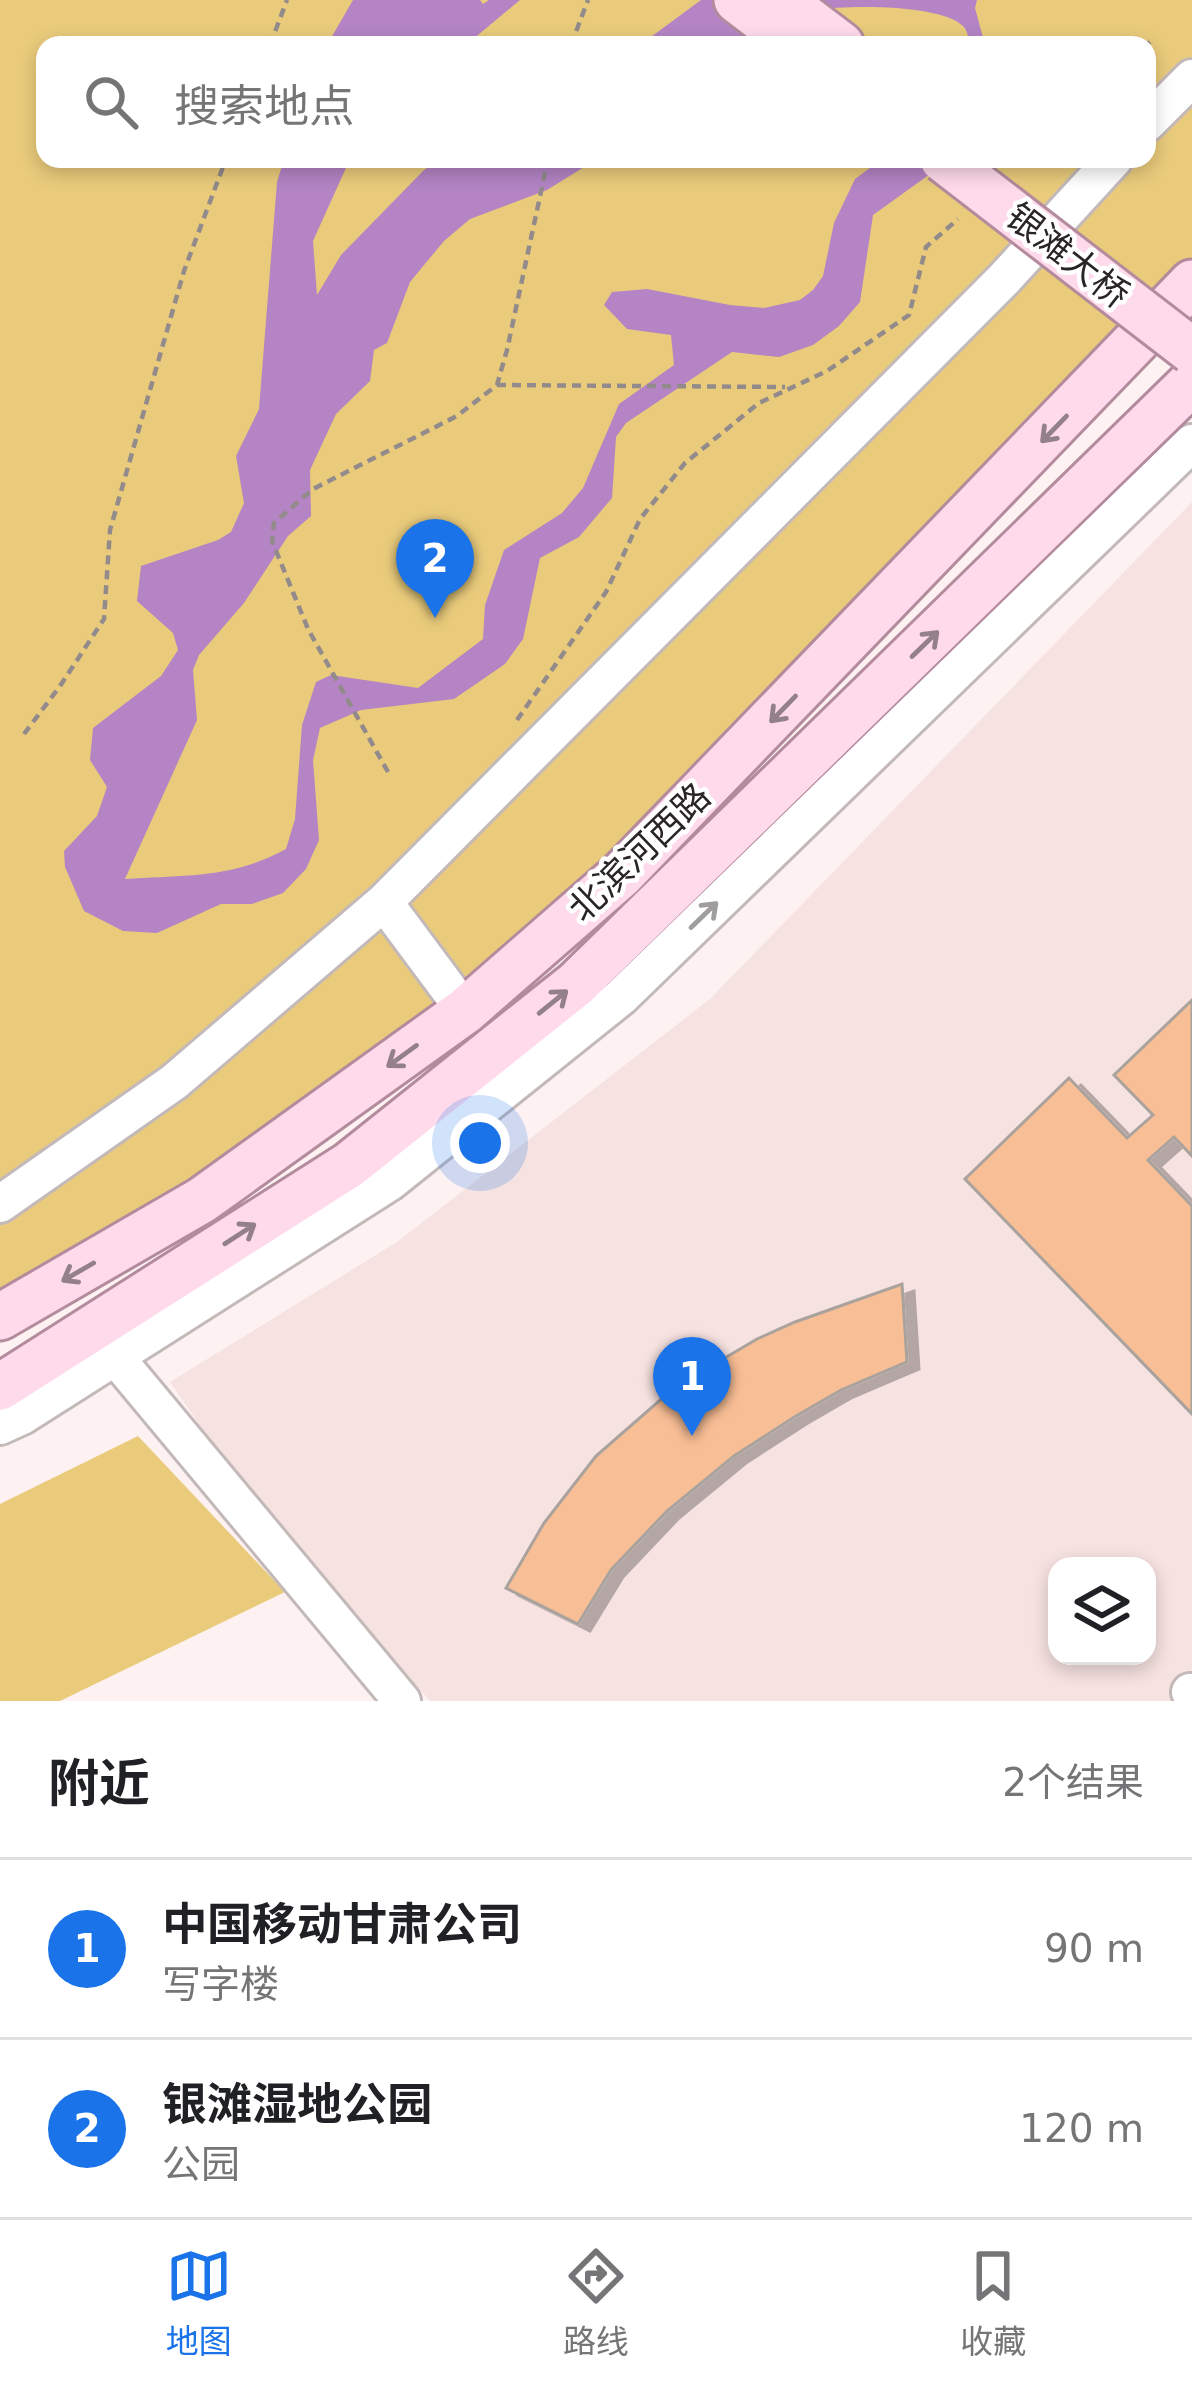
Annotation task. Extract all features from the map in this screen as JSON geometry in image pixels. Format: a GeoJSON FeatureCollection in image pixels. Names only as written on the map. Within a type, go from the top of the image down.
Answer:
{"type":"FeatureCollection","features":[{"type":"Feature","properties":{"kind":"main road"},"geometry":{"type":"LineString","coordinates":[[737,0],[784,36]]}},
{"type":"Feature","properties":{"kind":"main road"},"geometry":{"type":"LineString","coordinates":[[782,0],[829,36]]}},
{"type":"Feature","properties":{"kind":"main road","name":"银滩大桥"},"geometry":{"type":"LineString","coordinates":[[956,168],[1192,351]]}},
{"type":"Feature","properties":{"kind":"main road","name":"银滩大桥"},"geometry":{"type":"LineString","coordinates":[[1000,168],[1192,316]]}},
{"type":"Feature","properties":{"kind":"main road","name":"北滨河西路"},"geometry":{"type":"LineString","coordinates":[[0,1317],[202,1199],[465,1011],[622,874],[1192,283]]}},
{"type":"Feature","properties":{"kind":"main road"},"geometry":{"type":"LineString","coordinates":[[1119,361],[1187,411]]}},
{"type":"Feature","properties":{"kind":"main road","name":"北滨河西路"},"geometry":{"type":"LineString","coordinates":[[0,1388],[103,1344],[349,1165],[576,984],[1187,411]]}},
{"type":"Feature","properties":{"kind":"street"},"geometry":{"type":"LineString","coordinates":[[0,1204],[174,1082],[384,902],[1004,279],[1106,168]]}},
{"type":"Feature","properties":{"kind":"street"},"geometry":{"type":"LineString","coordinates":[[384,902],[465,1011]]}},
{"type":"Feature","properties":{"kind":"street"},"geometry":{"type":"LineString","coordinates":[[0,1426],[22,1416],[103,1344],[402,1701]]}},
{"type":"Feature","properties":{"kind":"path"},"geometry":{"type":"LineString","coordinates":[[273,36],[287,0]]}},
{"type":"Feature","properties":{"kind":"path"},"geometry":{"type":"LineString","coordinates":[[575,36],[589,0]]}},
{"type":"Feature","properties":{"kind":"path"},"geometry":{"type":"LineString","coordinates":[[24,734],[104,619],[110,530],[184,271],[223,168]]}},
{"type":"Feature","properties":{"kind":"path"},"geometry":{"type":"LineString","coordinates":[[497,385],[546,168]]}},
{"type":"Feature","properties":{"kind":"path"},"geometry":{"type":"LineString","coordinates":[[508,733],[606,592],[640,519],[685,463],[759,403],[827,371],[909,315],[926,247],[959,218]]}},
{"type":"Feature","properties":{"kind":"path"},"geometry":{"type":"LineString","coordinates":[[388,772],[308,629],[272,541],[274,523],[313,489],[457,416],[497,385],[792,387]]}},
{"type":"Feature","properties":{"kind":"shaded area"},"geometry":{"type":"Polygon","coordinates":[[[0,0],[1192,0],[1192,286],[622,874],[0,1317],[0,0]]]}},
{"type":"Feature","properties":{"kind":"shaded area"},"geometry":{"type":"Polygon","coordinates":[[[353,0],[480,0],[483,4],[520,0],[477,36],[332,36],[353,0]]]}},
{"type":"Feature","properties":{"kind":"shaded area"},"geometry":{"type":"Polygon","coordinates":[[[701,0],[977,0],[983,36],[968,36],[964,27],[950,18],[929,12],[873,7],[816,9],[774,17],[743,36],[652,36],[701,0]]]}},
{"type":"Feature","properties":{"kind":"shaded area"},"geometry":{"type":"Polygon","coordinates":[[[281,168],[346,168],[313,241],[317,295],[341,255],[427,168],[582,168],[547,190],[470,219],[444,241],[410,282],[387,343],[374,350],[370,381],[336,414],[310,470],[311,516],[288,536],[244,603],[199,655],[193,670],[197,720],[125,879],[227,871],[286,849],[295,819],[302,725],[316,682],[331,675],[418,688],[483,639],[485,605],[504,550],[562,513],[583,488],[619,404],[674,365],[671,335],[627,329],[604,305],[612,292],[647,289],[764,308],[800,300],[823,276],[834,223],[855,179],[870,168],[938,168],[873,215],[860,302],[839,326],[813,345],[779,357],[732,352],[626,423],[616,437],[612,498],[579,537],[540,558],[523,639],[505,664],[454,699],[361,710],[320,728],[313,760],[319,840],[306,869],[283,893],[252,904],[221,904],[157,933],[123,931],[84,911],[65,867],[64,851],[97,816],[107,787],[90,760],[93,728],[161,676],[178,650],[173,633],[137,601],[141,566],[218,540],[231,532],[244,503],[236,456],[259,409],[281,168]]]}},
{"type":"Feature","properties":{"kind":"shaded area"},"geometry":{"type":"Polygon","coordinates":[[[1192,502],[1192,1701],[430,1701],[228,1466],[170,1382],[397,1242],[710,999],[1192,502]]]}},
{"type":"Feature","properties":{"kind":"shaded area"},"geometry":{"type":"Polygon","coordinates":[[[138,1436],[285,1592],[60,1701],[0,1701],[0,1504],[138,1436]]]}},
{"type":"Feature","properties":{"kind":"building"},"geometry":{"type":"Polygon","coordinates":[[[1192,1000],[1192,1156],[1174,1137],[1148,1160],[1192,1206],[1192,1414],[965,1179],[1069,1078],[1127,1138],[1153,1115],[1114,1075],[1192,1000]]]}},
{"type":"Feature","properties":{"kind":"building"},"geometry":{"type":"Polygon","coordinates":[[[902,1284],[907,1362],[841,1390],[734,1456],[667,1511],[611,1570],[578,1624],[506,1588],[544,1523],[596,1456],[674,1388],[757,1339],[902,1284]]]}},
{"type":"Feature","properties":{"kind":"place","name":"银滩湿地公园"},"geometry":{"type":"Point","coordinates":[435,618]}},
{"type":"Feature","properties":{"kind":"place","name":"中国移动甘肃公司"},"geometry":{"type":"Point","coordinates":[692,1436]}}]}
